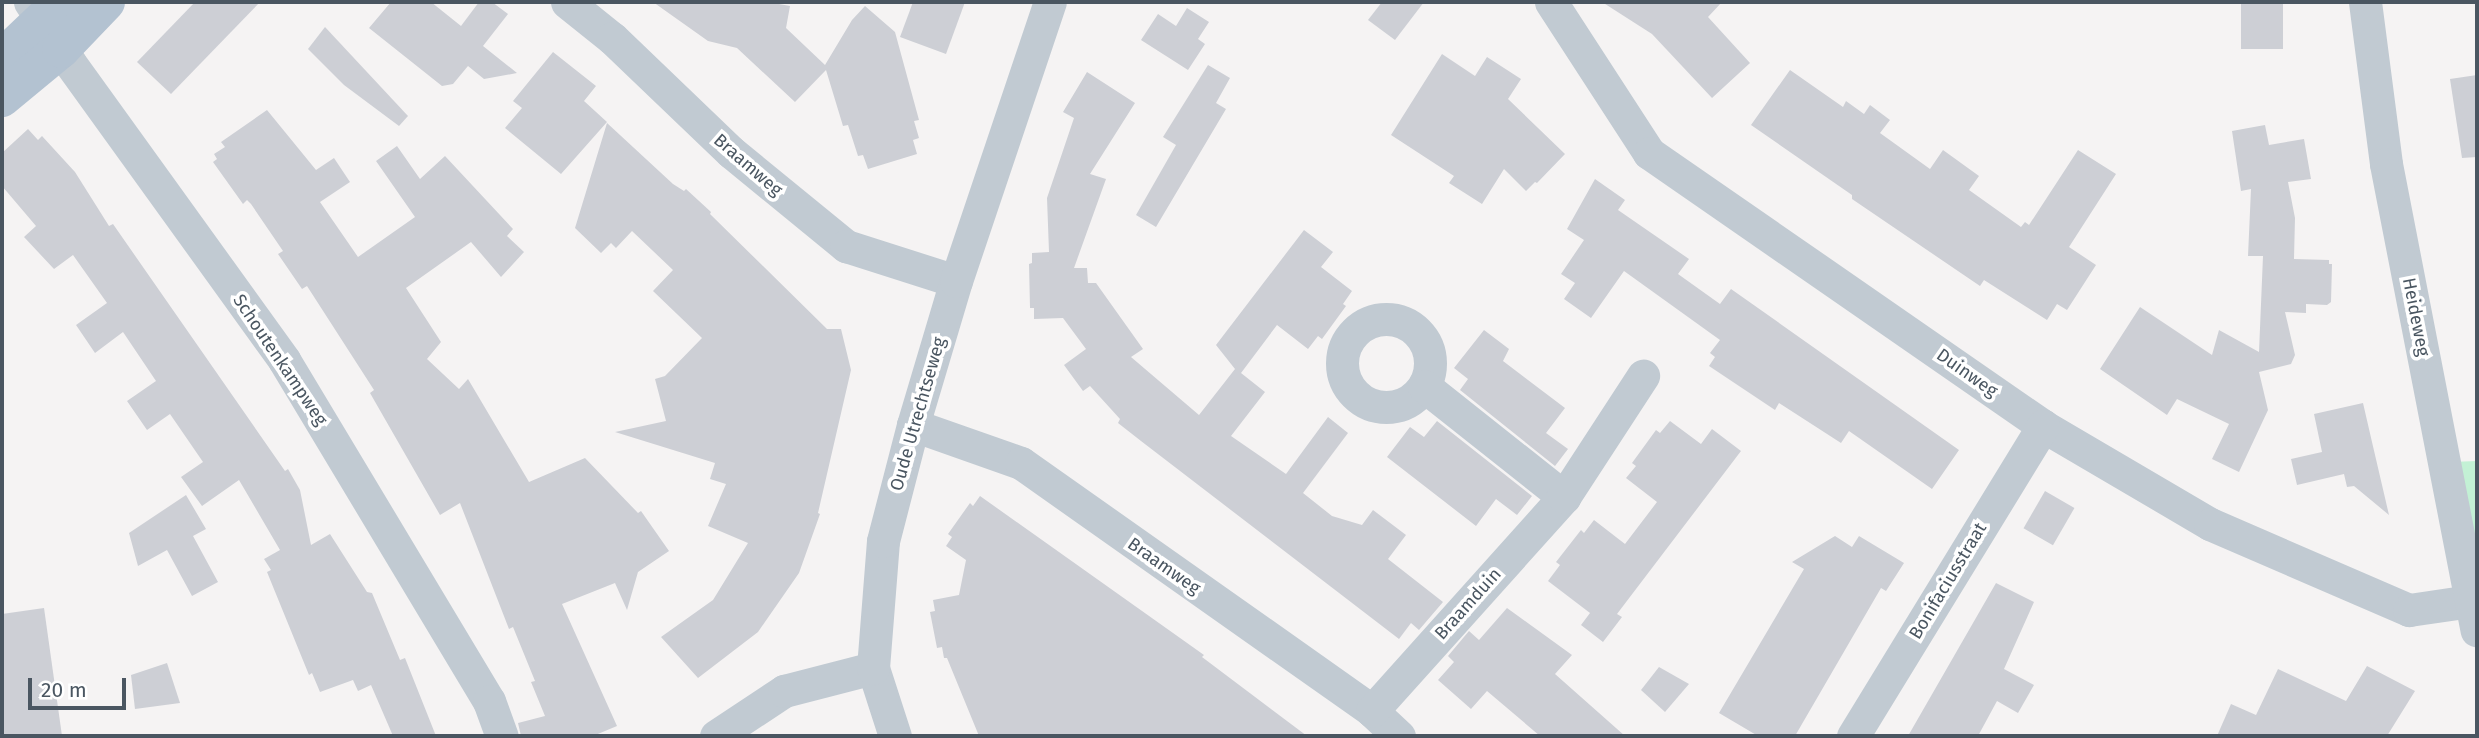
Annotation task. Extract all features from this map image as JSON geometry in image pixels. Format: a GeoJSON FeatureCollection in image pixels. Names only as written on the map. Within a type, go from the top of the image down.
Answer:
{"type":"FeatureCollection","features":[{"type":"Feature","properties":{"kind":"main road"},"geometry":{"type":"LineString","coordinates":[[2,58],[49,18],[106,2]]}},
{"type":"Feature","properties":{"kind":"main road"},"geometry":{"type":"LineString","coordinates":[[2,98],[49,18]]}},
{"type":"Feature","properties":{"kind":"street","name":"Braamweg"},"geometry":{"type":"LineString","coordinates":[[567,2],[612,38],[731,152],[846,246],[956,281]]}},
{"type":"Feature","properties":{"kind":"street","name":"Oude Utrechtseweg"},"geometry":{"type":"LineString","coordinates":[[873,668],[883,541],[913,425],[956,281],[1050,2]]}},
{"type":"Feature","properties":{"kind":"street","name":"Duinweg"},"geometry":{"type":"LineString","coordinates":[[1551,2],[1649,153],[2043,426],[2210,524],[2409,610],[2474,615]]}},
{"type":"Feature","properties":{"kind":"street","name":"Heideweg"},"geometry":{"type":"LineString","coordinates":[[2365,2],[2386,164],[2474,615]]}},
{"type":"Feature","properties":{"kind":"street","name":"Schoutenkampweg"},"geometry":{"type":"LineString","coordinates":[[49,18],[284,360],[489,701],[502,736]]}},
{"type":"Feature","properties":{"kind":"street","name":"Braamduin"},"geometry":{"type":"LineString","coordinates":[[1372,711],[1564,497],[1643,376]]}},
{"type":"Feature","properties":{"kind":"street"},"geometry":{"type":"LineString","coordinates":[[1424,386],[1564,497]]}},
{"type":"Feature","properties":{"kind":"street","name":"Braamweg"},"geometry":{"type":"LineString","coordinates":[[913,425],[1021,463],[1372,711],[1399,736]]}},
{"type":"Feature","properties":{"kind":"street","name":"Bonifaciusstraat"},"geometry":{"type":"LineString","coordinates":[[1853,736],[2043,426]]}},
{"type":"Feature","properties":{"kind":"street"},"geometry":{"type":"LineString","coordinates":[[716,736],[784,691],[873,668],[895,736]]}},
{"type":"Feature","properties":{"kind":"green space"},"geometry":{"type":"Polygon","coordinates":[[[2477,461],[2477,584],[2451,462],[2477,461]]]}},
{"type":"Feature","properties":{"kind":"building"},"geometry":{"type":"Polygon","coordinates":[[[195,2],[260,2],[171,94],[137,62],[195,2]]]}},
{"type":"Feature","properties":{"kind":"building"},"geometry":{"type":"Polygon","coordinates":[[[391,2],[431,2],[461,26],[479,2],[492,2],[508,14],[483,46],[517,73],[484,79],[468,66],[453,84],[442,86],[369,28],[391,2]]]}},
{"type":"Feature","properties":{"kind":"building"},"geometry":{"type":"Polygon","coordinates":[[[653,2],[768,2],[790,6],[786,28],[825,65],[852,20],[865,6],[895,32],[919,120],[914,121],[919,138],[913,140],[917,154],[868,169],[863,155],[858,156],[848,125],[843,126],[826,70],[795,102],[737,48],[708,41],[653,2]]]}},
{"type":"Feature","properties":{"kind":"building"},"geometry":{"type":"Polygon","coordinates":[[[913,2],[965,2],[946,54],[900,37],[913,2]]]}},
{"type":"Feature","properties":{"kind":"building"},"geometry":{"type":"Polygon","coordinates":[[[1382,2],[1424,2],[1395,40],[1368,20],[1382,2]]]}},
{"type":"Feature","properties":{"kind":"building"},"geometry":{"type":"Polygon","coordinates":[[[1602,2],[1722,2],[1708,17],[1750,63],[1712,98],[1652,34],[1602,2]]]}},
{"type":"Feature","properties":{"kind":"building"},"geometry":{"type":"Polygon","coordinates":[[[2241,2],[2283,2],[2283,49],[2241,49],[2241,2]]]}},
{"type":"Feature","properties":{"kind":"building"},"geometry":{"type":"Polygon","coordinates":[[[1187,8],[1209,22],[1198,39],[1205,44],[1188,70],[1141,40],[1158,14],[1176,26],[1187,8]]]}},
{"type":"Feature","properties":{"kind":"building"},"geometry":{"type":"Polygon","coordinates":[[[325,27],[408,116],[399,126],[344,85],[308,49],[325,27]]]}},
{"type":"Feature","properties":{"kind":"building"},"geometry":{"type":"Polygon","coordinates":[[[553,52],[596,86],[584,101],[607,122],[561,174],[505,128],[522,108],[513,101],[553,52]]]}},
{"type":"Feature","properties":{"kind":"building"},"geometry":{"type":"Polygon","coordinates":[[[1442,54],[1475,76],[1487,57],[1521,79],[1508,99],[1565,154],[1526,191],[1504,169],[1482,204],[1449,183],[1454,176],[1391,135],[1442,54]]]}},
{"type":"Feature","properties":{"kind":"building"},"geometry":{"type":"Polygon","coordinates":[[[1208,65],[1230,78],[1216,103],[1226,109],[1156,227],[1136,215],[1176,145],[1163,137],[1208,65]]]}},
{"type":"Feature","properties":{"kind":"building"},"geometry":{"type":"Polygon","coordinates":[[[1790,70],[1843,107],[1846,101],[1864,114],[1870,105],[1890,120],[1880,133],[1930,169],[1943,150],[1979,176],[1969,190],[2021,227],[2025,222],[2029,225],[2078,150],[2116,174],[2069,247],[2096,265],[2067,310],[2057,304],[2047,320],[1984,280],[1980,286],[1852,199],[1852,195],[1751,125],[1790,70]]]}},
{"type":"Feature","properties":{"kind":"building"},"geometry":{"type":"Polygon","coordinates":[[[1087,72],[1135,103],[1090,174],[1106,179],[1074,268],[1087,268],[1088,283],[1096,283],[1143,349],[1131,357],[1199,415],[1235,369],[1216,345],[1304,230],[1333,252],[1321,267],[1352,291],[1343,304],[1346,306],[1322,339],[1318,336],[1308,349],[1277,325],[1241,373],[1265,392],[1231,436],[1286,474],[1328,417],[1348,433],[1303,493],[1332,516],[1362,525],[1373,510],[1406,535],[1388,559],[1443,602],[1419,630],[1411,623],[1399,639],[1118,423],[1120,419],[1090,386],[1083,391],[1064,365],[1086,349],[1063,318],[1034,319],[1034,308],[1030,308],[1029,264],[1032,263],[1032,253],[1049,252],[1047,198],[1074,118],[1063,112],[1087,72]]]}},
{"type":"Feature","properties":{"kind":"building"},"geometry":{"type":"Polygon","coordinates":[[[2477,75],[2477,157],[2462,158],[2450,79],[2477,75]]]}},
{"type":"Feature","properties":{"kind":"building"},"geometry":{"type":"Polygon","coordinates":[[[267,110],[316,170],[334,158],[350,182],[320,202],[358,257],[415,217],[376,161],[397,146],[420,179],[445,156],[513,229],[507,236],[524,252],[501,277],[471,242],[406,288],[441,342],[427,359],[459,389],[468,379],[529,482],[585,458],[638,513],[641,511],[669,551],[638,572],[627,610],[615,583],[562,604],[617,726],[593,736],[521,736],[518,723],[545,716],[531,682],[535,681],[513,627],[509,629],[460,503],[440,515],[370,393],[374,390],[307,286],[302,289],[278,254],[283,251],[251,204],[247,200],[243,204],[213,162],[217,159],[214,154],[225,147],[221,142],[267,110]]]}},
{"type":"Feature","properties":{"kind":"building"},"geometry":{"type":"Polygon","coordinates":[[[607,123],[673,184],[684,191],[686,189],[711,212],[710,214],[827,329],[841,329],[851,370],[818,513],[820,514],[799,573],[758,632],[698,678],[661,637],[713,600],[748,543],[708,526],[726,484],[710,479],[715,463],[615,432],[666,421],[655,379],[665,376],[702,338],[653,291],[673,270],[632,231],[616,248],[611,243],[601,253],[575,228],[607,123]]]}},
{"type":"Feature","properties":{"kind":"building"},"geometry":{"type":"Polygon","coordinates":[[[2265,125],[2269,145],[2304,139],[2311,179],[2288,182],[2295,218],[2294,259],[2329,260],[2329,264],[2332,264],[2331,302],[2327,305],[2306,304],[2306,313],[2285,312],[2295,355],[2291,364],[2259,372],[2268,410],[2239,472],[2212,459],[2229,424],[2177,399],[2167,415],[2100,369],[2140,307],[2212,355],[2219,330],[2259,352],[2263,256],[2248,256],[2251,189],[2241,191],[2232,131],[2265,125]]]}},
{"type":"Feature","properties":{"kind":"building"},"geometry":{"type":"Polygon","coordinates":[[[28,129],[38,140],[42,136],[75,172],[109,226],[113,224],[285,471],[288,469],[300,490],[311,545],[330,534],[367,592],[372,593],[400,660],[405,658],[436,736],[393,736],[371,685],[358,691],[353,680],[320,692],[312,673],[309,675],[267,572],[271,570],[264,559],[280,550],[239,480],[202,506],[181,477],[203,462],[170,414],[147,430],[127,401],[156,381],[123,332],[95,353],[76,325],[107,303],[73,255],[54,269],[24,237],[36,226],[2,186],[2,153],[28,129]]]}},
{"type":"Feature","properties":{"kind":"building"},"geometry":{"type":"Polygon","coordinates":[[[1595,179],[1625,200],[1618,210],[1689,259],[1678,274],[1720,304],[1731,289],[1959,450],[1932,489],[1849,431],[1841,443],[1779,403],[1775,410],[1709,366],[1715,357],[1710,353],[1720,340],[1624,271],[1591,318],[1564,299],[1575,283],[1561,274],[1584,240],[1567,229],[1595,179]]]}},
{"type":"Feature","properties":{"kind":"building"},"geometry":{"type":"Polygon","coordinates":[[[1484,330],[1509,349],[1503,361],[1565,408],[1546,433],[1568,449],[1555,466],[1460,390],[1468,379],[1454,368],[1484,330]]]}},
{"type":"Feature","properties":{"kind":"building"},"geometry":{"type":"Polygon","coordinates":[[[2363,403],[2389,515],[2354,486],[2347,487],[2344,474],[2297,485],[2291,459],[2322,452],[2314,414],[2363,403]]]}},
{"type":"Feature","properties":{"kind":"building"},"geometry":{"type":"Polygon","coordinates":[[[1437,421],[1532,496],[1517,515],[1496,499],[1476,526],[1387,457],[1410,427],[1424,437],[1437,421]]]}},
{"type":"Feature","properties":{"kind":"building"},"geometry":{"type":"Polygon","coordinates":[[[1670,421],[1701,444],[1712,429],[1741,451],[1617,614],[1622,617],[1603,642],[1581,625],[1590,613],[1548,581],[1560,565],[1556,562],[1581,530],[1584,533],[1594,520],[1625,544],[1657,502],[1626,478],[1636,466],[1632,463],[1656,430],[1660,433],[1670,421]]]}},
{"type":"Feature","properties":{"kind":"building"},"geometry":{"type":"Polygon","coordinates":[[[2045,491],[2074,508],[2053,545],[2024,528],[2045,491]]]}},
{"type":"Feature","properties":{"kind":"building"},"geometry":{"type":"Polygon","coordinates":[[[186,495],[206,529],[193,536],[218,582],[192,596],[167,550],[138,566],[129,533],[186,495]]]}},
{"type":"Feature","properties":{"kind":"building"},"geometry":{"type":"Polygon","coordinates":[[[980,496],[1204,655],[1202,657],[1307,736],[979,736],[947,658],[944,658],[942,647],[937,648],[930,612],[935,611],[933,600],[959,595],[966,560],[946,546],[952,537],[948,534],[970,503],[973,506],[980,496]]]}},
{"type":"Feature","properties":{"kind":"building"},"geometry":{"type":"Polygon","coordinates":[[[1835,536],[1852,547],[1859,536],[1904,563],[1886,591],[1881,588],[1795,736],[1758,736],[1719,713],[1804,569],[1792,562],[1835,536]]]}},
{"type":"Feature","properties":{"kind":"building"},"geometry":{"type":"Polygon","coordinates":[[[1996,583],[2034,602],[2004,669],[2034,685],[2018,713],[1997,701],[1978,736],[1908,736],[1996,583]]]}},
{"type":"Feature","properties":{"kind":"building"},"geometry":{"type":"Polygon","coordinates":[[[44,608],[62,736],[2,736],[2,614],[44,608]]]}},
{"type":"Feature","properties":{"kind":"building"},"geometry":{"type":"Polygon","coordinates":[[[1507,608],[1572,655],[1555,674],[1625,736],[1540,736],[1487,691],[1471,709],[1438,680],[1454,662],[1448,656],[1469,631],[1479,640],[1507,608]]]}},
{"type":"Feature","properties":{"kind":"building"},"geometry":{"type":"Polygon","coordinates":[[[167,663],[180,703],[135,709],[131,675],[167,663]]]}},
{"type":"Feature","properties":{"kind":"building"},"geometry":{"type":"Polygon","coordinates":[[[2367,666],[2415,691],[2387,736],[2217,736],[2231,704],[2256,715],[2278,669],[2346,701],[2367,666]]]}},
{"type":"Feature","properties":{"kind":"building"},"geometry":{"type":"Polygon","coordinates":[[[1659,667],[1689,684],[1665,712],[1641,690],[1659,667]]]}}]}
